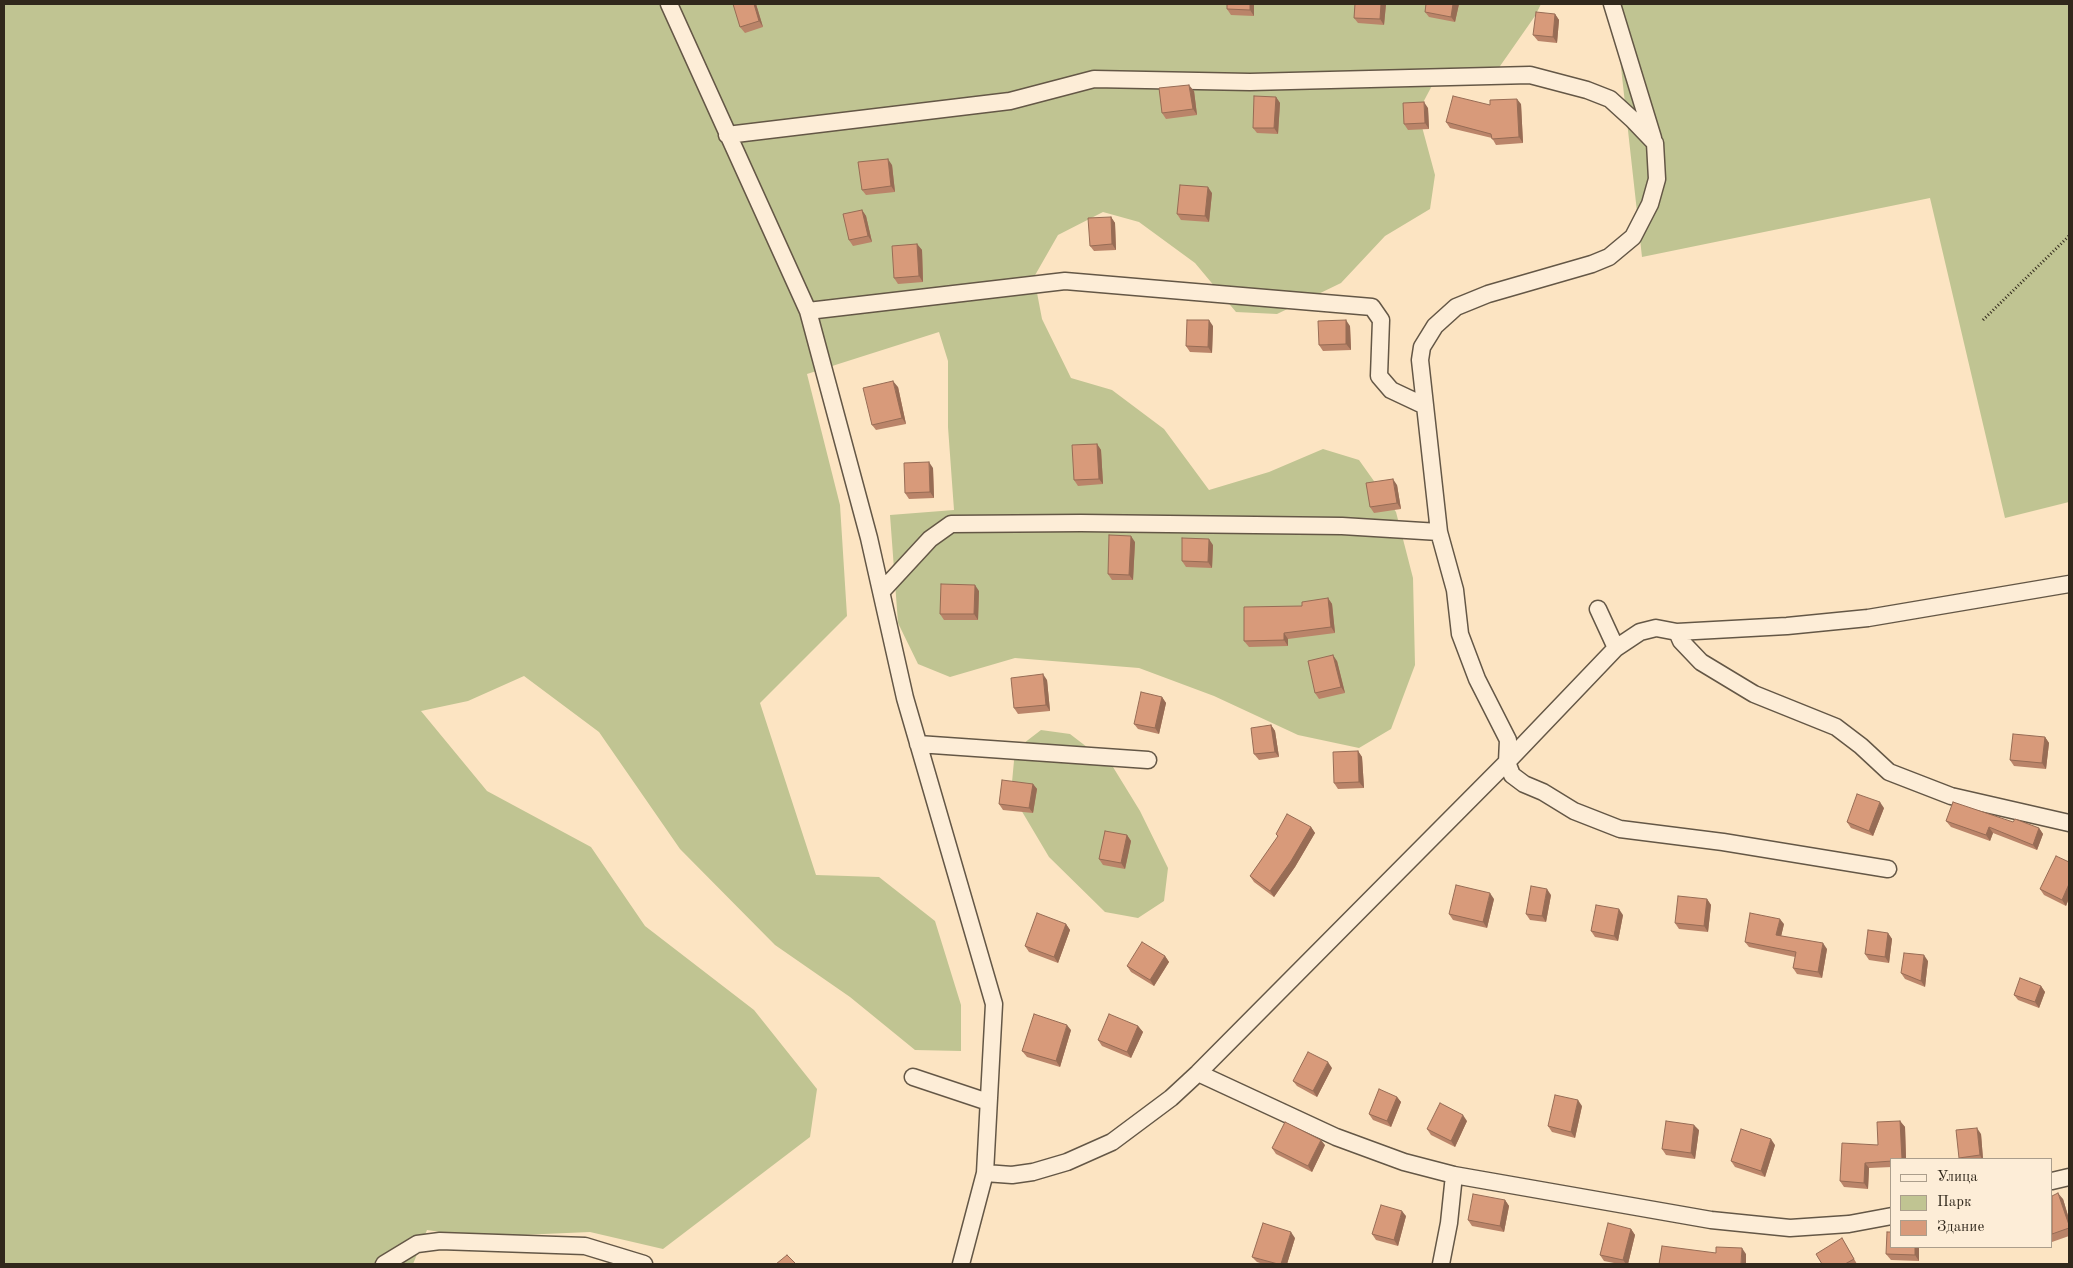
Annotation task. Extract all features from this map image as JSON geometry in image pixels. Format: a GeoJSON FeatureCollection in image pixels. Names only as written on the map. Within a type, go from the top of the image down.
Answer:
{"type":"FeatureCollection","features":[{"type":"Feature","properties":{"kind":"street"},"geometry":{"type":"LineString","coordinates":[[669,4],[808,311],[868,538],[905,698],[994,1004],[985,1173],[961,1264]]}},
{"type":"Feature","properties":{"kind":"street"},"geometry":{"type":"LineString","coordinates":[[1612,4],[1655,143],[1657,179],[1650,204],[1633,237],[1609,257],[1592,264],[1488,294],[1456,307],[1435,326],[1422,347],[1420,360],[1439,532],[1455,590],[1460,634],[1476,679],[1508,740],[1507,762],[1512,775],[1524,784],[1543,792],[1574,811],[1620,830],[1723,842],[1888,869]]}},
{"type":"Feature","properties":{"kind":"street"},"geometry":{"type":"LineString","coordinates":[[727,135],[1010,101],[1094,79],[1250,82],[1530,75],[1587,90],[1610,99],[1655,143]]}},
{"type":"Feature","properties":{"kind":"street"},"geometry":{"type":"LineString","coordinates":[[808,311],[1065,281],[1372,307],[1380,320],[1379,376],[1391,390],[1425,406]]}},
{"type":"Feature","properties":{"kind":"street"},"geometry":{"type":"LineString","coordinates":[[881,592],[930,539],[951,524],[1081,523],[1342,526],[1439,532]]}},
{"type":"Feature","properties":{"kind":"street"},"geometry":{"type":"LineString","coordinates":[[985,1173],[1012,1175],[1033,1172],[1066,1162],[1112,1142],[1171,1098],[1507,762],[1616,648],[1640,632],[1656,628],[1677,632],[1787,626],[1868,618],[2069,584]]}},
{"type":"Feature","properties":{"kind":"street"},"geometry":{"type":"LineString","coordinates":[[1598,608],[1616,648]]}},
{"type":"Feature","properties":{"kind":"street"},"geometry":{"type":"LineString","coordinates":[[1677,632],[1681,641],[1701,662],[1754,694],[1836,727],[1861,746],[1889,772],[1951,796],[2069,823]]}},
{"type":"Feature","properties":{"kind":"street"},"geometry":{"type":"LineString","coordinates":[[918,744],[1148,760]]}},
{"type":"Feature","properties":{"kind":"street"},"geometry":{"type":"LineString","coordinates":[[1198,1073],[1336,1137],[1404,1162],[1454,1175],[1711,1220],[1790,1228],[1849,1224],[1890,1216]]}},
{"type":"Feature","properties":{"kind":"street"},"geometry":{"type":"LineString","coordinates":[[914,1077],[988,1102]]}},
{"type":"Feature","properties":{"kind":"street"},"geometry":{"type":"LineString","coordinates":[[1441,1264],[1449,1222],[1454,1175]]}},
{"type":"Feature","properties":{"kind":"street"},"geometry":{"type":"LineString","coordinates":[[2053,1181],[2069,1176]]}},
{"type":"Feature","properties":{"kind":"street"},"geometry":{"type":"LineString","coordinates":[[384,1264],[417,1244],[440,1241],[585,1246],[644,1264]]}},
{"type":"Feature","properties":{"kind":"path"},"geometry":{"type":"LineString","coordinates":[[1983,320],[2069,236]]}},
{"type":"Feature","properties":{"kind":"green space"},"geometry":{"type":"Polygon","coordinates":[[[4,4],[1541,4],[1535,16],[1498,69],[1435,80],[1418,112],[1435,175],[1430,209],[1385,236],[1341,283],[1277,314],[1236,312],[1195,263],[1139,222],[1103,212],[1058,235],[1034,277],[1042,319],[1071,378],[1112,390],[1164,429],[1209,490],[1269,472],[1323,449],[1359,460],[1396,512],[1413,578],[1415,665],[1391,729],[1359,748],[1298,735],[1214,696],[1139,668],[1015,658],[950,677],[918,664],[898,623],[890,515],[954,510],[948,427],[948,361],[939,332],[807,374],[840,505],[847,616],[760,703],[816,875],[879,877],[935,921],[961,1005],[961,1051],[915,1050],[850,997],[775,945],[680,849],[599,732],[524,676],[468,701],[421,711],[487,791],[591,847],[645,926],[754,1010],[817,1089],[810,1137],[663,1249],[590,1232],[474,1237],[427,1230],[413,1264],[4,1264],[4,4]]]}},
{"type":"Feature","properties":{"kind":"green space"},"geometry":{"type":"Polygon","coordinates":[[[1614,4],[2069,4],[2069,502],[2005,518],[1930,198],[1642,257],[1614,4]]]}},
{"type":"Feature","properties":{"kind":"green space"},"geometry":{"type":"Polygon","coordinates":[[[1041,730],[1070,734],[1113,767],[1140,811],[1168,868],[1164,901],[1138,918],[1105,912],[1049,857],[1011,793],[1015,750],[1041,730]]]}},
{"type":"Feature","properties":{"kind":"building"},"geometry":{"type":"Polygon","coordinates":[[[733,4],[754,4],[759,21],[740,27],[733,4]]]}},
{"type":"Feature","properties":{"kind":"building"},"geometry":{"type":"Polygon","coordinates":[[[1227,4],[1250,4],[1250,10],[1227,9],[1227,4]]]}},
{"type":"Feature","properties":{"kind":"building"},"geometry":{"type":"Polygon","coordinates":[[[1355,4],[1381,4],[1380,19],[1354,18],[1355,4]]]}},
{"type":"Feature","properties":{"kind":"building"},"geometry":{"type":"Polygon","coordinates":[[[1426,4],[1453,4],[1451,17],[1425,12],[1426,4]]]}},
{"type":"Feature","properties":{"kind":"building"},"geometry":{"type":"Polygon","coordinates":[[[1536,12],[1555,14],[1553,37],[1533,35],[1536,12]]]}},
{"type":"Feature","properties":{"kind":"building"},"geometry":{"type":"Polygon","coordinates":[[[1189,85],[1193,109],[1162,113],[1159,88],[1189,85]]]}},
{"type":"Feature","properties":{"kind":"building"},"geometry":{"type":"Polygon","coordinates":[[[1254,96],[1276,97],[1274,128],[1253,128],[1254,96]]]}},
{"type":"Feature","properties":{"kind":"building"},"geometry":{"type":"Polygon","coordinates":[[[1453,96],[1490,105],[1490,100],[1517,99],[1519,137],[1492,139],[1491,134],[1446,122],[1453,96]]]}},
{"type":"Feature","properties":{"kind":"building"},"geometry":{"type":"Polygon","coordinates":[[[1424,102],[1425,123],[1404,124],[1403,103],[1424,102]]]}},
{"type":"Feature","properties":{"kind":"building"},"geometry":{"type":"Polygon","coordinates":[[[888,159],[891,186],[862,190],[858,162],[888,159]]]}},
{"type":"Feature","properties":{"kind":"building"},"geometry":{"type":"Polygon","coordinates":[[[1180,185],[1208,187],[1205,216],[1177,214],[1180,185]]]}},
{"type":"Feature","properties":{"kind":"building"},"geometry":{"type":"Polygon","coordinates":[[[862,210],[868,236],[849,240],[843,214],[862,210]]]}},
{"type":"Feature","properties":{"kind":"building"},"geometry":{"type":"Polygon","coordinates":[[[1111,217],[1112,244],[1090,246],[1088,218],[1111,217]]]}},
{"type":"Feature","properties":{"kind":"building"},"geometry":{"type":"Polygon","coordinates":[[[917,244],[919,276],[894,278],[892,246],[917,244]]]}},
{"type":"Feature","properties":{"kind":"building"},"geometry":{"type":"Polygon","coordinates":[[[1187,320],[1209,320],[1208,347],[1186,346],[1187,320]]]}},
{"type":"Feature","properties":{"kind":"building"},"geometry":{"type":"Polygon","coordinates":[[[1346,320],[1346,344],[1319,345],[1318,321],[1346,320]]]}},
{"type":"Feature","properties":{"kind":"building"},"geometry":{"type":"Polygon","coordinates":[[[893,381],[902,418],[872,425],[863,388],[893,381]]]}},
{"type":"Feature","properties":{"kind":"building"},"geometry":{"type":"Polygon","coordinates":[[[1097,444],[1099,479],[1074,480],[1072,445],[1097,444]]]}},
{"type":"Feature","properties":{"kind":"building"},"geometry":{"type":"Polygon","coordinates":[[[929,462],[930,492],[905,493],[904,463],[929,462]]]}},
{"type":"Feature","properties":{"kind":"building"},"geometry":{"type":"Polygon","coordinates":[[[1393,479],[1397,503],[1370,507],[1366,483],[1393,479]]]}},
{"type":"Feature","properties":{"kind":"building"},"geometry":{"type":"Polygon","coordinates":[[[1109,535],[1131,536],[1129,575],[1108,574],[1109,535]]]}},
{"type":"Feature","properties":{"kind":"building"},"geometry":{"type":"Polygon","coordinates":[[[1182,538],[1209,539],[1208,562],[1182,561],[1182,538]]]}},
{"type":"Feature","properties":{"kind":"building"},"geometry":{"type":"Polygon","coordinates":[[[941,584],[975,585],[974,614],[940,614],[941,584]]]}},
{"type":"Feature","properties":{"kind":"building"},"geometry":{"type":"Polygon","coordinates":[[[1328,598],[1331,627],[1284,633],[1284,640],[1244,641],[1244,607],[1302,606],[1302,602],[1328,598]]]}},
{"type":"Feature","properties":{"kind":"building"},"geometry":{"type":"Polygon","coordinates":[[[1333,655],[1341,687],[1315,693],[1308,661],[1333,655]]]}},
{"type":"Feature","properties":{"kind":"building"},"geometry":{"type":"Polygon","coordinates":[[[1043,674],[1046,705],[1014,708],[1011,678],[1043,674]]]}},
{"type":"Feature","properties":{"kind":"building"},"geometry":{"type":"Polygon","coordinates":[[[1141,692],[1162,697],[1155,728],[1134,724],[1141,692]]]}},
{"type":"Feature","properties":{"kind":"building"},"geometry":{"type":"Polygon","coordinates":[[[1271,725],[1275,752],[1254,754],[1251,728],[1271,725]]]}},
{"type":"Feature","properties":{"kind":"building"},"geometry":{"type":"Polygon","coordinates":[[[2013,734],[2045,737],[2042,763],[2010,760],[2013,734]]]}},
{"type":"Feature","properties":{"kind":"building"},"geometry":{"type":"Polygon","coordinates":[[[1358,751],[1359,782],[1334,783],[1333,752],[1358,751]]]}},
{"type":"Feature","properties":{"kind":"building"},"geometry":{"type":"Polygon","coordinates":[[[1002,780],[1033,784],[1029,808],[999,804],[1002,780]]]}},
{"type":"Feature","properties":{"kind":"building"},"geometry":{"type":"Polygon","coordinates":[[[1857,794],[1880,802],[1869,831],[1847,822],[1857,794]]]}},
{"type":"Feature","properties":{"kind":"building"},"geometry":{"type":"Polygon","coordinates":[[[1953,802],[2013,822],[2015,819],[2039,828],[2033,845],[1989,827],[1986,835],[1946,821],[1953,802]]]}},
{"type":"Feature","properties":{"kind":"building"},"geometry":{"type":"Polygon","coordinates":[[[1287,814],[1311,827],[1270,891],[1250,876],[1278,836],[1276,834],[1287,814]]]}},
{"type":"Feature","properties":{"kind":"building"},"geometry":{"type":"Polygon","coordinates":[[[1105,831],[1127,835],[1121,863],[1099,859],[1105,831]]]}},
{"type":"Feature","properties":{"kind":"building"},"geometry":{"type":"Polygon","coordinates":[[[2056,856],[2069,862],[2069,884],[2062,900],[2040,889],[2056,856]]]}},
{"type":"Feature","properties":{"kind":"building"},"geometry":{"type":"Polygon","coordinates":[[[1456,885],[1490,893],[1483,922],[1449,914],[1456,885]]]}},
{"type":"Feature","properties":{"kind":"building"},"geometry":{"type":"Polygon","coordinates":[[[1531,886],[1547,889],[1542,916],[1526,914],[1531,886]]]}},
{"type":"Feature","properties":{"kind":"building"},"geometry":{"type":"Polygon","coordinates":[[[1678,896],[1707,899],[1704,926],[1675,923],[1678,896]]]}},
{"type":"Feature","properties":{"kind":"building"},"geometry":{"type":"Polygon","coordinates":[[[1596,905],[1619,909],[1614,936],[1591,931],[1596,905]]]}},
{"type":"Feature","properties":{"kind":"building"},"geometry":{"type":"Polygon","coordinates":[[[1037,913],[1066,924],[1054,957],[1025,946],[1037,913]]]}},
{"type":"Feature","properties":{"kind":"building"},"geometry":{"type":"Polygon","coordinates":[[[1750,913],[1780,919],[1776,935],[1823,943],[1818,972],[1793,968],[1796,952],[1745,942],[1750,913]]]}},
{"type":"Feature","properties":{"kind":"building"},"geometry":{"type":"Polygon","coordinates":[[[1868,930],[1888,933],[1885,957],[1865,954],[1868,930]]]}},
{"type":"Feature","properties":{"kind":"building"},"geometry":{"type":"Polygon","coordinates":[[[1142,942],[1165,956],[1150,980],[1127,966],[1142,942]]]}},
{"type":"Feature","properties":{"kind":"building"},"geometry":{"type":"Polygon","coordinates":[[[1904,953],[1924,955],[1921,981],[1901,973],[1904,953]]]}},
{"type":"Feature","properties":{"kind":"building"},"geometry":{"type":"Polygon","coordinates":[[[2020,978],[2041,986],[2035,1002],[2014,995],[2020,978]]]}},
{"type":"Feature","properties":{"kind":"building"},"geometry":{"type":"Polygon","coordinates":[[[1034,1014],[1067,1025],[1056,1061],[1022,1051],[1034,1014]]]}},
{"type":"Feature","properties":{"kind":"building"},"geometry":{"type":"Polygon","coordinates":[[[1109,1014],[1138,1026],[1127,1052],[1098,1040],[1109,1014]]]}},
{"type":"Feature","properties":{"kind":"building"},"geometry":{"type":"Polygon","coordinates":[[[1308,1052],[1328,1062],[1313,1091],[1293,1081],[1308,1052]]]}},
{"type":"Feature","properties":{"kind":"building"},"geometry":{"type":"Polygon","coordinates":[[[1379,1089],[1397,1097],[1387,1121],[1369,1114],[1379,1089]]]}},
{"type":"Feature","properties":{"kind":"building"},"geometry":{"type":"Polygon","coordinates":[[[1555,1095],[1578,1100],[1571,1132],[1548,1126],[1555,1095]]]}},
{"type":"Feature","properties":{"kind":"building"},"geometry":{"type":"Polygon","coordinates":[[[1440,1103],[1463,1115],[1451,1141],[1427,1129],[1440,1103]]]}},
{"type":"Feature","properties":{"kind":"building"},"geometry":{"type":"Polygon","coordinates":[[[1666,1121],[1694,1125],[1691,1153],[1662,1149],[1666,1121]]]}},
{"type":"Feature","properties":{"kind":"building"},"geometry":{"type":"Polygon","coordinates":[[[1900,1121],[1902,1158],[1890,1158],[1890,1161],[1865,1163],[1864,1183],[1840,1181],[1842,1143],[1878,1145],[1877,1122],[1900,1121]]]}},
{"type":"Feature","properties":{"kind":"building"},"geometry":{"type":"Polygon","coordinates":[[[1285,1122],[1321,1140],[1308,1166],[1272,1148],[1285,1122]]]}},
{"type":"Feature","properties":{"kind":"building"},"geometry":{"type":"Polygon","coordinates":[[[1977,1128],[1980,1155],[1959,1158],[1956,1130],[1977,1128]]]}},
{"type":"Feature","properties":{"kind":"building"},"geometry":{"type":"Polygon","coordinates":[[[1741,1129],[1771,1139],[1761,1171],[1731,1161],[1741,1129]]]}},
{"type":"Feature","properties":{"kind":"building"},"geometry":{"type":"Polygon","coordinates":[[[2058,1193],[2069,1228],[2053,1234],[2053,1196],[2058,1193]]]}},
{"type":"Feature","properties":{"kind":"building"},"geometry":{"type":"Polygon","coordinates":[[[1473,1194],[1505,1200],[1500,1226],[1468,1220],[1473,1194]]]}},
{"type":"Feature","properties":{"kind":"building"},"geometry":{"type":"Polygon","coordinates":[[[1381,1205],[1402,1211],[1394,1240],[1372,1234],[1381,1205]]]}},
{"type":"Feature","properties":{"kind":"building"},"geometry":{"type":"Polygon","coordinates":[[[1263,1223],[1291,1232],[1281,1264],[1252,1257],[1263,1223]]]}},
{"type":"Feature","properties":{"kind":"building"},"geometry":{"type":"Polygon","coordinates":[[[1608,1223],[1631,1229],[1623,1260],[1600,1255],[1608,1223]]]}},
{"type":"Feature","properties":{"kind":"building"},"geometry":{"type":"Polygon","coordinates":[[[1887,1232],[1890,1232],[1890,1248],[1915,1248],[1915,1255],[1886,1254],[1887,1232]]]}},
{"type":"Feature","properties":{"kind":"building"},"geometry":{"type":"Polygon","coordinates":[[[1842,1238],[1854,1259],[1845,1264],[1822,1264],[1816,1254],[1842,1238]]]}},
{"type":"Feature","properties":{"kind":"building"},"geometry":{"type":"Polygon","coordinates":[[[1662,1246],[1716,1253],[1716,1247],[1742,1248],[1741,1264],[1659,1264],[1662,1246]]]}},
{"type":"Feature","properties":{"kind":"building"},"geometry":{"type":"Polygon","coordinates":[[[787,1255],[796,1264],[776,1264],[787,1255]]]}}]}
